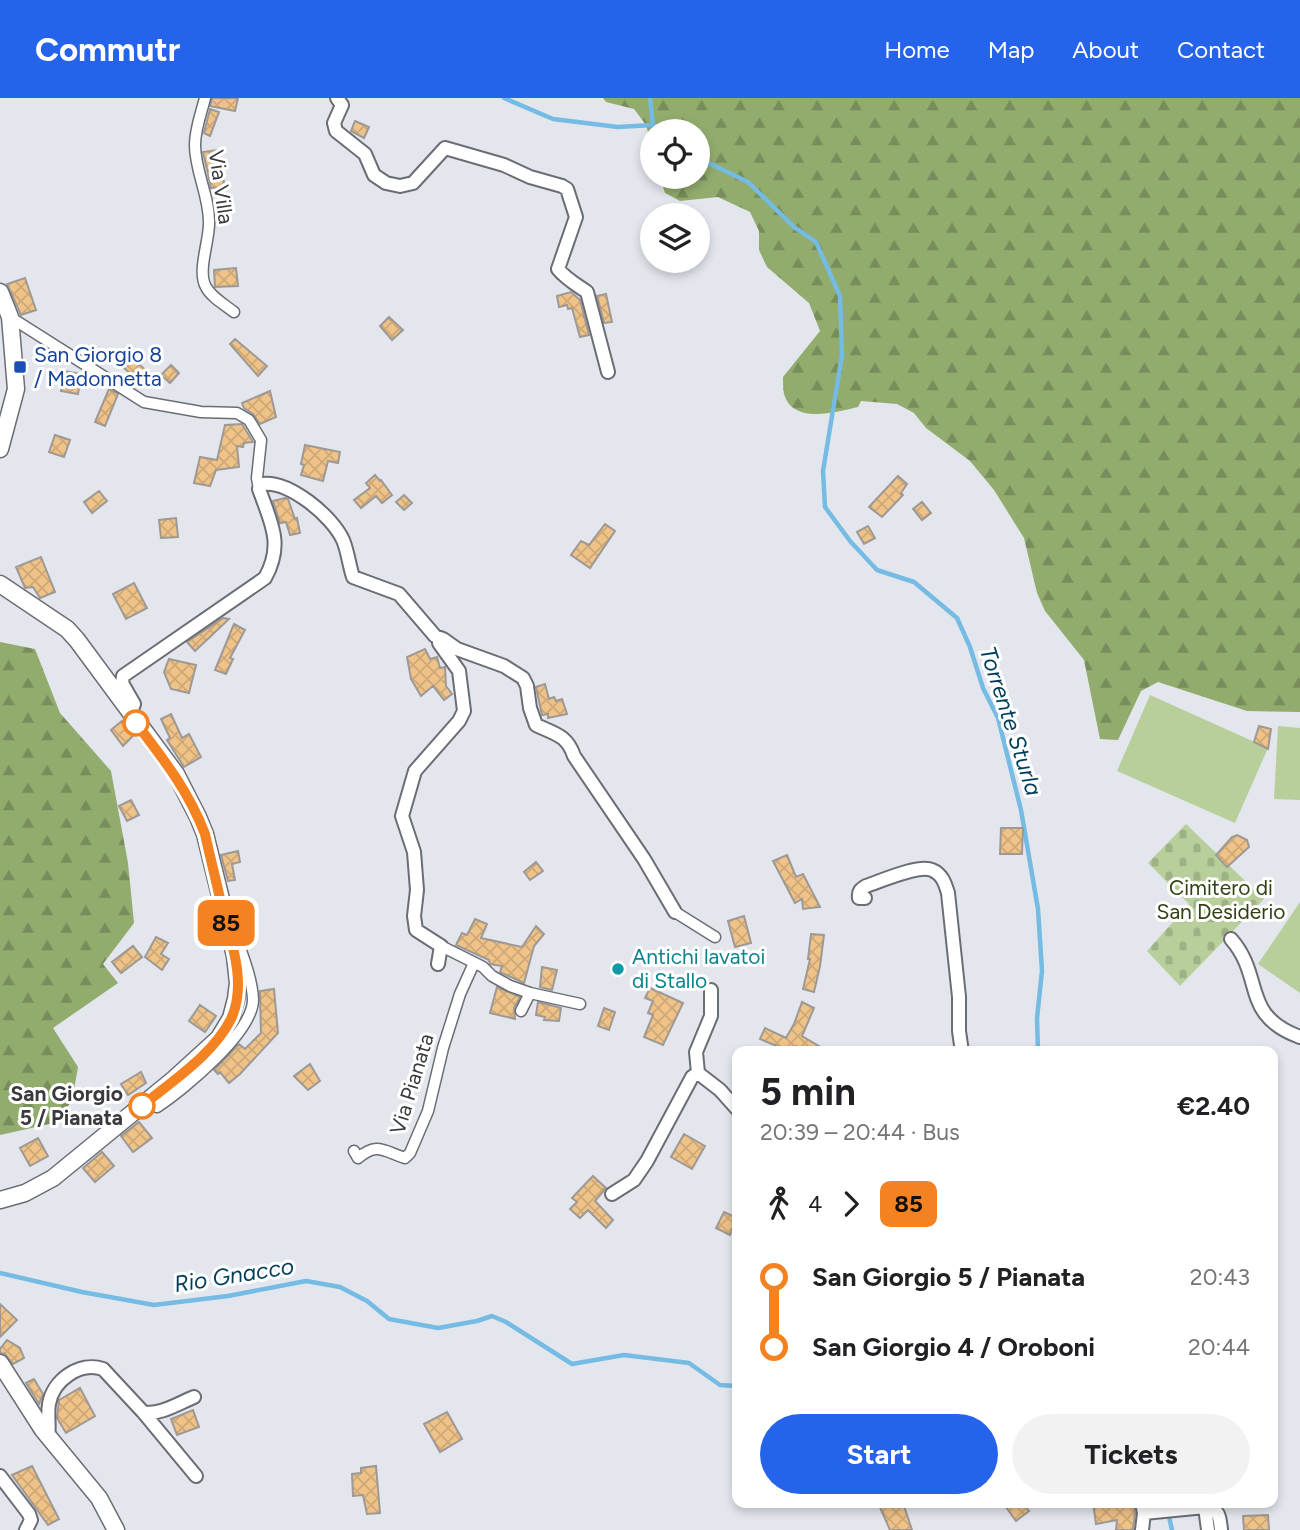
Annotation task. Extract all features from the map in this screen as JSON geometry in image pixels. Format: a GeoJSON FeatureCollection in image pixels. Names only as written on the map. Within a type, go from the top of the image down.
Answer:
{"type":"FeatureCollection","features":[{"type":"Feature","properties":{"kind":"street","name":"Via Villa"},"geometry":{"type":"LineString","coordinates":[[205,98],[195,132],[199,179],[207,201],[209,221],[203,279],[207,289],[234,312]]}},
{"type":"Feature","properties":{"kind":"street"},"geometry":{"type":"LineString","coordinates":[[337,98],[342,105],[334,124],[337,133],[365,154],[374,175],[386,183],[395,186],[413,183],[445,148],[505,165],[530,177],[567,189],[576,217],[558,270],[587,292],[608,372]]}},
{"type":"Feature","properties":{"kind":"street"},"geometry":{"type":"LineString","coordinates":[[0,292],[10,317],[16,389],[0,449]]}},
{"type":"Feature","properties":{"kind":"street"},"geometry":{"type":"LineString","coordinates":[[10,317],[144,402],[201,412],[237,412],[249,420],[261,440],[257,478],[276,543],[273,562],[265,578],[123,676],[122,683],[134,704],[130,714]]}},
{"type":"Feature","properties":{"kind":"street"},"geometry":{"type":"LineString","coordinates":[[259,489],[262,484],[279,485],[317,508],[339,532],[354,577],[399,594],[435,636],[459,671],[464,711],[459,721],[415,771],[402,816],[414,852],[416,930],[483,967],[492,976],[530,993],[580,1004]]}},
{"type":"Feature","properties":{"kind":"street"},"geometry":{"type":"LineString","coordinates":[[0,585],[67,629],[176,774],[205,834],[237,972],[233,1013],[226,1028],[211,1046],[151,1099],[53,1178],[25,1193],[0,1200]]}},
{"type":"Feature","properties":{"kind":"street"},"geometry":{"type":"LineString","coordinates":[[435,636],[457,649],[505,666],[523,678],[536,725],[569,743],[574,756],[644,859],[675,912],[715,937]]}},
{"type":"Feature","properties":{"kind":"street"},"geometry":{"type":"LineString","coordinates":[[865,898],[859,898],[859,894],[866,886],[919,869],[932,870],[941,877],[948,892],[961,1046]]}},
{"type":"Feature","properties":{"kind":"street"},"geometry":{"type":"LineString","coordinates":[[151,1099],[158,1107],[202,1074],[241,1027],[253,1000],[229,910],[225,899],[221,901]]}},
{"type":"Feature","properties":{"kind":"street"},"geometry":{"type":"LineString","coordinates":[[1231,939],[1243,955],[1261,1011],[1273,1023],[1300,1037]]}},
{"type":"Feature","properties":{"kind":"street"},"geometry":{"type":"LineString","coordinates":[[438,964],[441,946]]}},
{"type":"Feature","properties":{"kind":"street","name":"Via Pianata"},"geometry":{"type":"LineString","coordinates":[[354,1151],[358,1158],[367,1150],[376,1147],[405,1158],[410,1153],[428,1111],[443,1048],[460,994],[474,962]]}},
{"type":"Feature","properties":{"kind":"street"},"geometry":{"type":"LineString","coordinates":[[711,990],[710,1016],[696,1052],[698,1073],[732,1103]]}},
{"type":"Feature","properties":{"kind":"street"},"geometry":{"type":"LineString","coordinates":[[521,1011],[530,993]]}},
{"type":"Feature","properties":{"kind":"street"},"geometry":{"type":"LineString","coordinates":[[612,1194],[634,1180],[692,1077],[698,1073]]}},
{"type":"Feature","properties":{"kind":"street"},"geometry":{"type":"LineString","coordinates":[[0,1363],[48,1437],[99,1499],[116,1530]]}},
{"type":"Feature","properties":{"kind":"street"},"geometry":{"type":"LineString","coordinates":[[48,1437],[48,1412],[53,1391],[64,1378],[79,1369],[103,1369],[196,1476]]}},
{"type":"Feature","properties":{"kind":"street"},"geometry":{"type":"LineString","coordinates":[[142,1412],[160,1411],[194,1396]]}},
{"type":"Feature","properties":{"kind":"street"},"geometry":{"type":"LineString","coordinates":[[0,1476],[32,1520],[26,1530]]}},
{"type":"Feature","properties":{"kind":"street"},"geometry":{"type":"LineString","coordinates":[[1142,1530],[1143,1508],[1180,1508]]}},
{"type":"Feature","properties":{"kind":"street"},"geometry":{"type":"LineString","coordinates":[[1205,1508],[1208,1530]]}},
{"type":"Feature","properties":{"kind":"street"},"geometry":{"type":"LineString","coordinates":[[1209,1508],[1216,1510],[1221,1530]]}},
{"type":"Feature","properties":{"kind":"green space"},"geometry":{"type":"Polygon","coordinates":[[[603,98],[1300,98],[1300,712],[1247,711],[1158,682],[1141,691],[1118,740],[1100,739],[1084,660],[1045,611],[1037,593],[1024,538],[994,490],[970,461],[926,428],[914,413],[897,404],[861,401],[858,407],[816,414],[796,410],[789,404],[784,394],[783,377],[820,331],[809,303],[767,267],[759,250],[759,231],[750,212],[718,197],[680,201],[665,193],[664,189],[710,189],[710,119],[642,119],[634,109],[606,102],[603,98]]]}},
{"type":"Feature","properties":{"kind":"green space"},"geometry":{"type":"Polygon","coordinates":[[[0,642],[35,649],[60,713],[111,771],[128,863],[134,923],[103,964],[118,983],[53,1028],[78,1067],[72,1101],[54,1123],[0,1135],[0,642]]]}},
{"type":"Feature","properties":{"kind":"green space"},"geometry":{"type":"Polygon","coordinates":[[[1150,695],[1268,748],[1235,823],[1117,771],[1150,695]]]}},
{"type":"Feature","properties":{"kind":"green space"},"geometry":{"type":"Polygon","coordinates":[[[1278,726],[1300,728],[1300,800],[1274,799],[1278,726]]]}},
{"type":"Feature","properties":{"kind":"green space","name":"Cimitero di San Desiderio"},"geometry":{"type":"Polygon","coordinates":[[[1186,824],[1264,899],[1180,986],[1147,951],[1189,904],[1148,863],[1186,824]]]}},
{"type":"Feature","properties":{"kind":"green space"},"geometry":{"type":"Polygon","coordinates":[[[1300,902],[1300,993],[1258,964],[1300,902]]]}},
{"type":"Feature","properties":{"kind":"building"},"geometry":{"type":"Polygon","coordinates":[[[212,98],[238,98],[235,111],[210,106],[212,98]]]}},
{"type":"Feature","properties":{"kind":"building"},"geometry":{"type":"Polygon","coordinates":[[[210,109],[219,112],[210,136],[204,133],[210,109]]]}},
{"type":"Feature","properties":{"kind":"building"},"geometry":{"type":"Polygon","coordinates":[[[355,121],[369,127],[364,138],[351,131],[355,121]]]}},
{"type":"Feature","properties":{"kind":"building"},"geometry":{"type":"Polygon","coordinates":[[[217,150],[225,187],[211,188],[203,152],[217,150]]]}},
{"type":"Feature","properties":{"kind":"building"},"geometry":{"type":"Polygon","coordinates":[[[218,200],[231,200],[230,212],[219,212],[218,200]]]}},
{"type":"Feature","properties":{"kind":"building"},"geometry":{"type":"Polygon","coordinates":[[[236,268],[238,286],[215,287],[214,270],[236,268]]]}},
{"type":"Feature","properties":{"kind":"building"},"geometry":{"type":"Polygon","coordinates":[[[25,278],[36,310],[21,315],[7,284],[25,278]]]}},
{"type":"Feature","properties":{"kind":"building"},"geometry":{"type":"Polygon","coordinates":[[[571,292],[580,300],[589,335],[580,337],[572,308],[568,309],[567,305],[559,307],[557,296],[571,292]]]}},
{"type":"Feature","properties":{"kind":"building"},"geometry":{"type":"Polygon","coordinates":[[[606,294],[612,322],[604,323],[597,296],[606,294]]]}},
{"type":"Feature","properties":{"kind":"building"},"geometry":{"type":"Polygon","coordinates":[[[389,317],[403,330],[392,340],[380,326],[389,317]]]}},
{"type":"Feature","properties":{"kind":"building"},"geometry":{"type":"Polygon","coordinates":[[[235,339],[267,366],[258,376],[230,344],[235,339]]]}},
{"type":"Feature","properties":{"kind":"building"},"geometry":{"type":"Polygon","coordinates":[[[132,358],[151,375],[142,384],[123,367],[132,358]]]}},
{"type":"Feature","properties":{"kind":"building"},"geometry":{"type":"Polygon","coordinates":[[[171,365],[179,373],[170,383],[161,375],[171,365]]]}},
{"type":"Feature","properties":{"kind":"building"},"geometry":{"type":"Polygon","coordinates":[[[64,371],[81,374],[78,394],[61,391],[64,371]]]}},
{"type":"Feature","properties":{"kind":"building"},"geometry":{"type":"Polygon","coordinates":[[[109,389],[118,394],[105,426],[95,422],[109,389]]]}},
{"type":"Feature","properties":{"kind":"building"},"geometry":{"type":"Polygon","coordinates":[[[270,391],[276,417],[260,424],[242,403],[270,391]]]}},
{"type":"Feature","properties":{"kind":"building"},"geometry":{"type":"Polygon","coordinates":[[[242,424],[253,442],[244,443],[243,447],[237,446],[239,467],[216,470],[210,486],[194,483],[200,457],[217,460],[225,425],[242,424]]]}},
{"type":"Feature","properties":{"kind":"building"},"geometry":{"type":"Polygon","coordinates":[[[55,435],[70,440],[64,457],[49,452],[55,435]]]}},
{"type":"Feature","properties":{"kind":"building"},"geometry":{"type":"Polygon","coordinates":[[[305,445],[340,452],[338,463],[328,461],[323,481],[301,475],[305,445]]]}},
{"type":"Feature","properties":{"kind":"building"},"geometry":{"type":"Polygon","coordinates":[[[375,475],[392,495],[382,503],[376,496],[361,508],[354,500],[370,488],[366,483],[375,475]]]}},
{"type":"Feature","properties":{"kind":"building"},"geometry":{"type":"Polygon","coordinates":[[[898,476],[907,484],[901,493],[903,495],[882,517],[869,507],[898,476]]]}},
{"type":"Feature","properties":{"kind":"building"},"geometry":{"type":"Polygon","coordinates":[[[99,491],[107,501],[92,513],[84,502],[99,491]]]}},
{"type":"Feature","properties":{"kind":"building"},"geometry":{"type":"Polygon","coordinates":[[[404,495],[412,503],[404,510],[396,502],[404,495]]]}},
{"type":"Feature","properties":{"kind":"building"},"geometry":{"type":"Polygon","coordinates":[[[288,499],[295,519],[297,518],[300,533],[290,535],[286,522],[280,523],[273,501],[288,499]]]}},
{"type":"Feature","properties":{"kind":"building"},"geometry":{"type":"Polygon","coordinates":[[[922,502],[931,513],[922,520],[913,509],[922,502]]]}},
{"type":"Feature","properties":{"kind":"building"},"geometry":{"type":"Polygon","coordinates":[[[176,518],[178,537],[161,538],[159,520],[176,518]]]}},
{"type":"Feature","properties":{"kind":"building"},"geometry":{"type":"Polygon","coordinates":[[[605,524],[615,531],[590,568],[571,555],[581,541],[589,545],[605,524]]]}},
{"type":"Feature","properties":{"kind":"building"},"geometry":{"type":"Polygon","coordinates":[[[868,526],[875,538],[864,544],[857,532],[868,526]]]}},
{"type":"Feature","properties":{"kind":"building"},"geometry":{"type":"Polygon","coordinates":[[[41,557],[55,592],[40,598],[33,587],[25,588],[16,567],[41,557]]]}},
{"type":"Feature","properties":{"kind":"building"},"geometry":{"type":"Polygon","coordinates":[[[134,583],[147,608],[126,619],[113,594],[134,583]]]}},
{"type":"Feature","properties":{"kind":"building"},"geometry":{"type":"Polygon","coordinates":[[[223,618],[229,619],[195,651],[187,642],[223,618]]]}},
{"type":"Feature","properties":{"kind":"building"},"geometry":{"type":"Polygon","coordinates":[[[234,624],[245,630],[230,658],[233,659],[226,674],[215,670],[234,624]]]}},
{"type":"Feature","properties":{"kind":"building"},"geometry":{"type":"Polygon","coordinates":[[[425,649],[430,659],[437,657],[440,668],[445,667],[446,686],[452,694],[444,700],[433,686],[421,696],[411,679],[407,657],[425,649]]]}},
{"type":"Feature","properties":{"kind":"building"},"geometry":{"type":"Polygon","coordinates":[[[169,659],[196,665],[189,693],[171,689],[164,672],[169,659]]]}},
{"type":"Feature","properties":{"kind":"building"},"geometry":{"type":"Polygon","coordinates":[[[545,684],[549,699],[562,699],[567,714],[548,718],[548,714],[542,715],[536,687],[545,684]]]}},
{"type":"Feature","properties":{"kind":"building"},"geometry":{"type":"Polygon","coordinates":[[[171,714],[182,738],[189,734],[201,757],[184,767],[167,740],[170,738],[161,719],[171,714]]]}},
{"type":"Feature","properties":{"kind":"building"},"geometry":{"type":"Polygon","coordinates":[[[122,721],[133,736],[123,746],[111,730],[122,721]]]}},
{"type":"Feature","properties":{"kind":"building"},"geometry":{"type":"Polygon","coordinates":[[[1259,726],[1271,729],[1268,749],[1254,742],[1259,726]]]}},
{"type":"Feature","properties":{"kind":"building"},"geometry":{"type":"Polygon","coordinates":[[[131,800],[139,815],[127,821],[119,806],[131,800]]]}},
{"type":"Feature","properties":{"kind":"building"},"geometry":{"type":"Polygon","coordinates":[[[1001,828],[1023,828],[1022,854],[1000,854],[1001,828]]]}},
{"type":"Feature","properties":{"kind":"building"},"geometry":{"type":"Polygon","coordinates":[[[1237,835],[1247,840],[1249,847],[1227,867],[1216,855],[1237,835]]]}},
{"type":"Feature","properties":{"kind":"building"},"geometry":{"type":"Polygon","coordinates":[[[238,851],[240,862],[232,864],[235,880],[228,881],[221,855],[238,851]]]}},
{"type":"Feature","properties":{"kind":"building"},"geometry":{"type":"Polygon","coordinates":[[[787,855],[796,877],[803,874],[820,907],[803,909],[802,899],[795,903],[773,861],[787,855]]]}},
{"type":"Feature","properties":{"kind":"building"},"geometry":{"type":"Polygon","coordinates":[[[536,862],[543,871],[530,880],[524,872],[536,862]]]}},
{"type":"Feature","properties":{"kind":"building"},"geometry":{"type":"Polygon","coordinates":[[[744,916],[751,943],[735,947],[728,921],[744,916]]]}},
{"type":"Feature","properties":{"kind":"building"},"geometry":{"type":"Polygon","coordinates":[[[475,919],[487,924],[481,938],[522,947],[536,926],[544,934],[534,946],[524,983],[500,972],[502,966],[490,964],[489,960],[456,945],[462,933],[467,935],[475,919]]]}},
{"type":"Feature","properties":{"kind":"building"},"geometry":{"type":"Polygon","coordinates":[[[811,934],[824,935],[814,992],[803,989],[810,959],[811,934]]]}},
{"type":"Feature","properties":{"kind":"building"},"geometry":{"type":"Polygon","coordinates":[[[156,937],[168,943],[161,954],[169,959],[162,970],[145,957],[156,937]]]}},
{"type":"Feature","properties":{"kind":"building"},"geometry":{"type":"Polygon","coordinates":[[[133,946],[142,957],[121,973],[112,962],[133,946]]]}},
{"type":"Feature","properties":{"kind":"building"},"geometry":{"type":"Polygon","coordinates":[[[542,967],[557,970],[552,990],[540,987],[542,967]]]}},
{"type":"Feature","properties":{"kind":"building"},"geometry":{"type":"Polygon","coordinates":[[[497,987],[520,997],[514,1008],[515,1019],[490,1013],[497,987]]]}},
{"type":"Feature","properties":{"kind":"building"},"geometry":{"type":"Polygon","coordinates":[[[650,988],[683,1003],[663,1045],[644,1037],[653,1015],[648,1013],[653,1001],[645,998],[650,988]]]}},
{"type":"Feature","properties":{"kind":"building"},"geometry":{"type":"Polygon","coordinates":[[[274,989],[278,1033],[229,1083],[220,1072],[218,1074],[214,1070],[239,1044],[245,1049],[261,1033],[260,991],[274,989]]]}},
{"type":"Feature","properties":{"kind":"building"},"geometry":{"type":"Polygon","coordinates":[[[538,1002],[561,1008],[559,1021],[544,1020],[545,1017],[536,1015],[538,1002]]]}},
{"type":"Feature","properties":{"kind":"building"},"geometry":{"type":"Polygon","coordinates":[[[802,1002],[814,1008],[802,1036],[819,1046],[777,1046],[760,1039],[765,1028],[786,1038],[802,1002]]]}},
{"type":"Feature","properties":{"kind":"building"},"geometry":{"type":"Polygon","coordinates":[[[200,1005],[216,1016],[205,1032],[189,1021],[200,1005]]]}},
{"type":"Feature","properties":{"kind":"building"},"geometry":{"type":"Polygon","coordinates":[[[604,1008],[615,1012],[609,1030],[598,1026],[604,1008]]]}},
{"type":"Feature","properties":{"kind":"building"},"geometry":{"type":"Polygon","coordinates":[[[310,1064],[320,1081],[308,1090],[294,1076],[310,1064]]]}},
{"type":"Feature","properties":{"kind":"building"},"geometry":{"type":"Polygon","coordinates":[[[141,1072],[146,1083],[128,1095],[121,1084],[141,1072]]]}},
{"type":"Feature","properties":{"kind":"building"},"geometry":{"type":"Polygon","coordinates":[[[139,1122],[152,1138],[133,1152],[121,1136],[139,1122]]]}},
{"type":"Feature","properties":{"kind":"building"},"geometry":{"type":"Polygon","coordinates":[[[684,1134],[705,1146],[692,1169],[671,1157],[684,1134]]]}},
{"type":"Feature","properties":{"kind":"building"},"geometry":{"type":"Polygon","coordinates":[[[38,1138],[48,1156],[30,1166],[20,1148],[38,1138]]]}},
{"type":"Feature","properties":{"kind":"building"},"geometry":{"type":"Polygon","coordinates":[[[102,1152],[114,1166],[95,1182],[83,1168],[102,1152]]]}},
{"type":"Feature","properties":{"kind":"building"},"geometry":{"type":"Polygon","coordinates":[[[593,1176],[606,1188],[595,1201],[613,1220],[606,1228],[588,1210],[580,1218],[570,1209],[577,1202],[572,1198],[593,1176]]]}},
{"type":"Feature","properties":{"kind":"building"},"geometry":{"type":"Polygon","coordinates":[[[724,1212],[732,1216],[730,1235],[716,1228],[724,1212]]]}},
{"type":"Feature","properties":{"kind":"building"},"geometry":{"type":"Polygon","coordinates":[[[0,1304],[17,1320],[0,1337],[0,1304]]]}},
{"type":"Feature","properties":{"kind":"building"},"geometry":{"type":"Polygon","coordinates":[[[7,1340],[20,1348],[24,1358],[13,1364],[5,1354],[0,1353],[7,1340]]]}},
{"type":"Feature","properties":{"kind":"building"},"geometry":{"type":"Polygon","coordinates":[[[34,1379],[43,1394],[39,1404],[26,1383],[34,1379]]]}},
{"type":"Feature","properties":{"kind":"building"},"geometry":{"type":"Polygon","coordinates":[[[80,1388],[95,1416],[66,1433],[57,1418],[59,1400],[80,1388]]]}},
{"type":"Feature","properties":{"kind":"building"},"geometry":{"type":"Polygon","coordinates":[[[193,1410],[199,1427],[177,1435],[171,1419],[193,1410]]]}},
{"type":"Feature","properties":{"kind":"building"},"geometry":{"type":"Polygon","coordinates":[[[447,1412],[462,1439],[440,1452],[424,1424],[447,1412]]]}},
{"type":"Feature","properties":{"kind":"building"},"geometry":{"type":"Polygon","coordinates":[[[32,1466],[59,1519],[48,1525],[12,1475],[32,1466]]]}},
{"type":"Feature","properties":{"kind":"building"},"geometry":{"type":"Polygon","coordinates":[[[376,1466],[380,1513],[367,1514],[363,1495],[353,1496],[352,1474],[361,1473],[361,1468],[376,1466]]]}},
{"type":"Feature","properties":{"kind":"building"},"geometry":{"type":"Polygon","coordinates":[[[880,1508],[905,1508],[912,1530],[890,1530],[880,1508]]]}},
{"type":"Feature","properties":{"kind":"building"},"geometry":{"type":"Polygon","coordinates":[[[1007,1508],[1027,1508],[1029,1511],[1016,1521],[1007,1508]]]}},
{"type":"Feature","properties":{"kind":"building"},"geometry":{"type":"Polygon","coordinates":[[[1094,1508],[1134,1508],[1133,1530],[1116,1530],[1117,1520],[1096,1524],[1094,1508]]]}},
{"type":"Feature","properties":{"kind":"building"},"geometry":{"type":"Polygon","coordinates":[[[1268,1515],[1269,1530],[1244,1530],[1243,1516],[1268,1515]]]}},
{"type":"Feature","properties":{"kind":"waterway"},"geometry":{"type":"LineString","coordinates":[[504,98],[553,119],[618,127],[640,126]]}},
{"type":"Feature","properties":{"kind":"waterway","name":"Torrente Sturla"},"geometry":{"type":"LineString","coordinates":[[650,98],[652,119]]}},
{"type":"Feature","properties":{"kind":"waterway","name":"Torrente Sturla"},"geometry":{"type":"LineString","coordinates":[[710,164],[748,182],[794,227],[816,242],[840,296],[842,355],[823,471],[825,507],[850,541],[877,570],[914,582],[957,618],[983,688],[998,718],[1021,810],[1038,909],[1042,971],[1037,1018],[1038,1046]]}},
{"type":"Feature","properties":{"kind":"waterway","name":"Rio Gnacco"},"geometry":{"type":"LineString","coordinates":[[0,1273],[154,1305],[228,1296],[306,1281],[340,1287],[367,1301],[389,1319],[438,1328],[492,1316],[572,1364],[624,1355],[689,1363],[720,1385],[732,1386]]}},
{"type":"Feature","properties":{"kind":"waterway","name":"Torrente Sturla"},"geometry":{"type":"LineString","coordinates":[[1167,1508],[1172,1530]]}},
{"type":"Feature","properties":{"kind":"bus line","name":"85"},"geometry":{"type":"LineString","coordinates":[[136,723],[183,785],[205,834],[238,983],[233,1013],[219,1038],[200,1058],[142,1106]]}},
{"type":"Feature","properties":{"kind":"place","name":"San Giorgio 8 / Madonnetta"},"geometry":{"type":"Point","coordinates":[20,367]}},
{"type":"Feature","properties":{"kind":"place","name":"Antichi lavatoi di Stallo"},"geometry":{"type":"Point","coordinates":[618,969]}},
{"type":"Feature","properties":{"kind":"place","name":"San Giorgio 5 / Pianata"},"geometry":{"type":"Point","coordinates":[142,1106]}}]}
